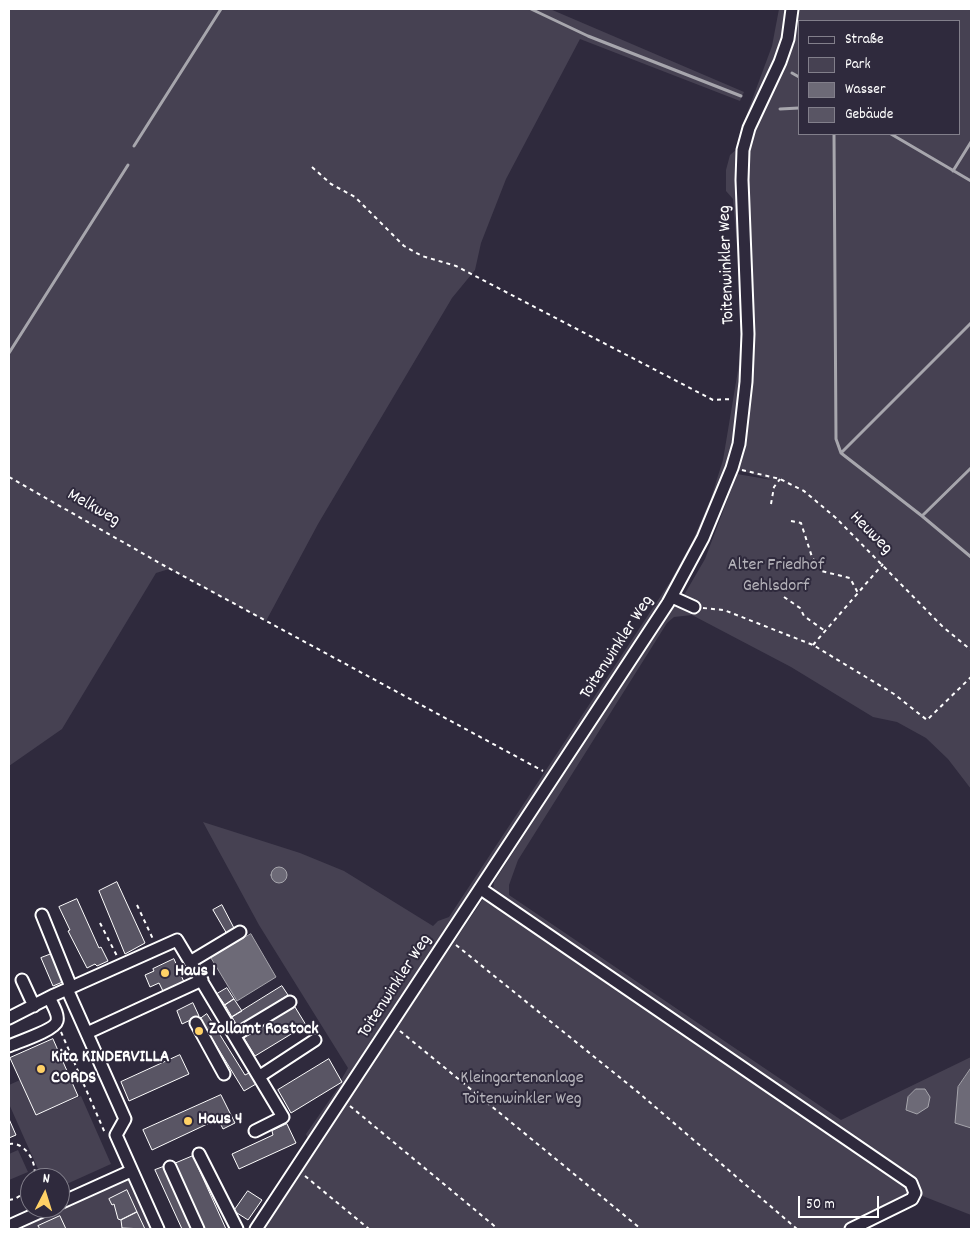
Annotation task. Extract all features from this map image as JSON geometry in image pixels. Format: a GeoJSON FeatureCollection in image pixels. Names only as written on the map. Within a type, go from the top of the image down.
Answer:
{"type":"FeatureCollection","features":[{"type":"Feature","properties":{"kind":"street","name":"Toitenwinkler Weg"},"geometry":{"type":"LineString","coordinates":[[256,1229],[449,939],[672,597],[703,538],[732,468],[739,444],[745,398],[748,334],[742,180],[743,150],[749,128],[780,62],[788,39],[792,9]]}},
{"type":"Feature","properties":{"kind":"street"},"geometry":{"type":"LineString","coordinates":[[672,597],[694,607]]}},
{"type":"Feature","properties":{"kind":"street"},"geometry":{"type":"LineString","coordinates":[[481,889],[911,1183],[915,1194],[912,1199],[851,1229]]}},
{"type":"Feature","properties":{"kind":"street"},"geometry":{"type":"LineString","coordinates":[[42,915],[87,1033],[125,1119],[116,1135],[158,1229]]}},
{"type":"Feature","properties":{"kind":"street"},"geometry":{"type":"LineString","coordinates":[[190,962],[240,932]]}},
{"type":"Feature","properties":{"kind":"street"},"geometry":{"type":"LineString","coordinates":[[9,1018],[69,988],[177,940],[283,1117],[255,1131]]}},
{"type":"Feature","properties":{"kind":"street"},"geometry":{"type":"LineString","coordinates":[[22,980],[34,1006]]}},
{"type":"Feature","properties":{"kind":"street"},"geometry":{"type":"LineString","coordinates":[[87,1033],[202,980]]}},
{"type":"Feature","properties":{"kind":"street"},"geometry":{"type":"LineString","coordinates":[[9,1046],[57,1023],[58,1019],[50,998]]}},
{"type":"Feature","properties":{"kind":"street"},"geometry":{"type":"LineString","coordinates":[[235,1035],[290,1002]]}},
{"type":"Feature","properties":{"kind":"street"},"geometry":{"type":"LineString","coordinates":[[196,1023],[224,1074]]}},
{"type":"Feature","properties":{"kind":"street"},"geometry":{"type":"LineString","coordinates":[[260,1076],[315,1040]]}},
{"type":"Feature","properties":{"kind":"street"},"geometry":{"type":"LineString","coordinates":[[199,1154],[237,1229]]}},
{"type":"Feature","properties":{"kind":"street"},"geometry":{"type":"LineString","coordinates":[[170,1167],[198,1229]]}},
{"type":"Feature","properties":{"kind":"street"},"geometry":{"type":"LineString","coordinates":[[70,1198],[131,1171]]}},
{"type":"Feature","properties":{"kind":"street"},"geometry":{"type":"LineString","coordinates":[[9,1226],[27,1218]]}},
{"type":"Feature","properties":{"kind":"path"},"geometry":{"type":"LineString","coordinates":[[312,167],[331,184],[355,198],[404,246],[422,256],[456,266],[712,400],[745,398]]}},
{"type":"Feature","properties":{"kind":"path","name":"Heuweg"},"geometry":{"type":"LineString","coordinates":[[732,468],[780,479],[804,491],[836,518],[943,626],[971,650]]}},
{"type":"Feature","properties":{"kind":"path","name":"Melkweg"},"geometry":{"type":"LineString","coordinates":[[9,477],[163,565],[555,777]]}},
{"type":"Feature","properties":{"kind":"path"},"geometry":{"type":"LineString","coordinates":[[772,504],[774,487],[780,479]]}},
{"type":"Feature","properties":{"kind":"path"},"geometry":{"type":"LineString","coordinates":[[791,521],[801,523],[812,557],[821,571],[850,578],[858,593]]}},
{"type":"Feature","properties":{"kind":"path"},"geometry":{"type":"LineString","coordinates":[[813,645],[883,564]]}},
{"type":"Feature","properties":{"kind":"path"},"geometry":{"type":"LineString","coordinates":[[784,597],[800,608],[804,616],[825,631]]}},
{"type":"Feature","properties":{"kind":"path"},"geometry":{"type":"LineString","coordinates":[[694,607],[724,610],[813,645],[894,694],[927,720],[971,677]]}},
{"type":"Feature","properties":{"kind":"path"},"geometry":{"type":"LineString","coordinates":[[137,905],[157,948]]}},
{"type":"Feature","properties":{"kind":"path"},"geometry":{"type":"LineString","coordinates":[[100,923],[121,965]]}},
{"type":"Feature","properties":{"kind":"path"},"geometry":{"type":"LineString","coordinates":[[449,939],[639,1093],[797,1229]]}},
{"type":"Feature","properties":{"kind":"path"},"geometry":{"type":"LineString","coordinates":[[57,1023],[107,1137]]}},
{"type":"Feature","properties":{"kind":"path"},"geometry":{"type":"LineString","coordinates":[[392,1025],[642,1229]]}},
{"type":"Feature","properties":{"kind":"path"},"geometry":{"type":"LineString","coordinates":[[342,1100],[498,1229]]}},
{"type":"Feature","properties":{"kind":"path"},"geometry":{"type":"LineString","coordinates":[[9,1144],[15,1143],[24,1148],[34,1164],[34,1168]]}},
{"type":"Feature","properties":{"kind":"path"},"geometry":{"type":"LineString","coordinates":[[295,1168],[369,1229]]}},
{"type":"Feature","properties":{"kind":"green space"},"geometry":{"type":"Polygon","coordinates":[[[9,9],[550,9],[744,92],[740,101],[580,39],[506,179],[481,243],[475,270],[452,298],[318,524],[266,621],[169,569],[156,573],[62,729],[9,766],[9,9]]]}},
{"type":"Feature","properties":{"kind":"green space","name":"Alter Friedhof Gehlsdorf"},"geometry":{"type":"Polygon","coordinates":[[[779,9],[971,9],[971,789],[948,759],[926,738],[897,722],[873,717],[791,667],[692,615],[674,617],[667,623],[518,860],[509,885],[509,895],[841,1120],[971,1057],[971,1068],[958,1087],[955,1123],[971,1128],[971,1215],[915,1193],[915,1189],[493,891],[494,882],[562,777],[555,777],[311,1147],[306,1134],[342,1082],[341,1080],[348,1068],[259,925],[203,822],[300,853],[344,871],[433,926],[438,921],[449,917],[670,582],[693,540],[711,498],[723,460],[741,352],[739,271],[733,199],[726,191],[726,170],[730,155],[737,149],[742,127],[772,46],[779,9]],[[732,468],[669,603],[677,607],[705,559],[737,474],[772,480],[732,468]]]}},
{"type":"Feature","properties":{"kind":"green space","name":"Kleingartenanlage Toitenwinkler Weg"},"geometry":{"type":"Polygon","coordinates":[[[485,896],[909,1187],[909,1194],[841,1229],[261,1229],[485,896]]]}},
{"type":"Feature","properties":{"kind":"green space"},"geometry":{"type":"Polygon","coordinates":[[[20,1080],[36,1115],[81,1096],[111,1164],[70,1182],[70,1168],[38,1168],[9,1104],[9,1085],[20,1080]]]}},
{"type":"Feature","properties":{"kind":"green space"},"geometry":{"type":"Polygon","coordinates":[[[18,1150],[26,1168],[20,1168],[20,1175],[9,1180],[9,1154],[18,1150]]]}},
{"type":"Feature","properties":{"kind":"green space"},"geometry":{"type":"Polygon","coordinates":[[[130,1177],[153,1229],[15,1229],[39,1218],[70,1218],[70,1204],[130,1177]]]}},
{"type":"Feature","properties":{"kind":"water"},"geometry":{"type":"Polygon","coordinates":[[[279,867],[285,869],[287,875],[285,881],[279,883],[273,881],[271,875],[273,869],[279,867]]]}},
{"type":"Feature","properties":{"kind":"water"},"geometry":{"type":"Polygon","coordinates":[[[251,934],[276,977],[237,1001],[211,958],[251,934]]]}},
{"type":"Feature","properties":{"kind":"water"},"geometry":{"type":"Polygon","coordinates":[[[971,1068],[971,1128],[955,1123],[958,1087],[971,1068]]]}},
{"type":"Feature","properties":{"kind":"water"},"geometry":{"type":"Polygon","coordinates":[[[916,1089],[925,1089],[930,1097],[928,1107],[917,1114],[906,1110],[908,1097],[916,1089]]]}},
{"type":"Feature","properties":{"kind":"building"},"geometry":{"type":"Polygon","coordinates":[[[117,882],[145,943],[125,954],[99,891],[117,882]]]}},
{"type":"Feature","properties":{"kind":"building"},"geometry":{"type":"Polygon","coordinates":[[[77,899],[99,948],[101,947],[108,961],[97,966],[95,964],[87,968],[68,931],[70,930],[59,907],[77,899]]]}},
{"type":"Feature","properties":{"kind":"building"},"geometry":{"type":"Polygon","coordinates":[[[222,905],[235,930],[227,934],[213,910],[222,905]]]}},
{"type":"Feature","properties":{"kind":"building"},"geometry":{"type":"Polygon","coordinates":[[[54,953],[65,981],[53,986],[41,958],[54,953]]]}},
{"type":"Feature","properties":{"kind":"building","name":"Haus 1"},"geometry":{"type":"Polygon","coordinates":[[[174,959],[184,982],[163,991],[159,983],[150,987],[145,975],[174,959]]]}},
{"type":"Feature","properties":{"kind":"building"},"geometry":{"type":"Polygon","coordinates":[[[282,986],[288,995],[238,1027],[232,1017],[282,986]]]}},
{"type":"Feature","properties":{"kind":"building"},"geometry":{"type":"Polygon","coordinates":[[[227,988],[234,999],[225,1005],[217,994],[227,988]]]}},
{"type":"Feature","properties":{"kind":"building"},"geometry":{"type":"Polygon","coordinates":[[[234,999],[242,1011],[232,1017],[225,1005],[234,999]]]}},
{"type":"Feature","properties":{"kind":"building"},"geometry":{"type":"Polygon","coordinates":[[[193,1003],[199,1016],[182,1024],[177,1011],[193,1003]]]}},
{"type":"Feature","properties":{"kind":"building"},"geometry":{"type":"Polygon","coordinates":[[[295,1007],[306,1025],[255,1056],[244,1038],[295,1007]]]}},
{"type":"Feature","properties":{"kind":"building"},"geometry":{"type":"Polygon","coordinates":[[[207,1014],[245,1075],[249,1073],[256,1084],[244,1091],[200,1019],[207,1014]]]}},
{"type":"Feature","properties":{"kind":"building","name":"Kita KINDERVILLA CORDS"},"geometry":{"type":"Polygon","coordinates":[[[53,1039],[78,1096],[36,1115],[10,1058],[53,1039]]]}},
{"type":"Feature","properties":{"kind":"building"},"geometry":{"type":"Polygon","coordinates":[[[180,1055],[189,1074],[129,1101],[121,1082],[180,1055]]]}},
{"type":"Feature","properties":{"kind":"building"},"geometry":{"type":"Polygon","coordinates":[[[329,1059],[342,1082],[291,1113],[278,1090],[329,1059]]]}},
{"type":"Feature","properties":{"kind":"building","name":"Haus 4"},"geometry":{"type":"Polygon","coordinates":[[[221,1095],[235,1123],[223,1129],[218,1119],[152,1150],[143,1130],[221,1095]]]}},
{"type":"Feature","properties":{"kind":"building"},"geometry":{"type":"Polygon","coordinates":[[[9,1119],[16,1135],[9,1138],[9,1119]]]}},
{"type":"Feature","properties":{"kind":"building"},"geometry":{"type":"Polygon","coordinates":[[[287,1124],[296,1143],[239,1169],[232,1154],[273,1135],[272,1131],[287,1124]]]}},
{"type":"Feature","properties":{"kind":"building"},"geometry":{"type":"Polygon","coordinates":[[[193,1156],[226,1229],[203,1229],[174,1164],[193,1156]]]}},
{"type":"Feature","properties":{"kind":"building"},"geometry":{"type":"Polygon","coordinates":[[[163,1167],[191,1229],[182,1229],[155,1170],[163,1167]]]}},
{"type":"Feature","properties":{"kind":"building"},"geometry":{"type":"Polygon","coordinates":[[[127,1190],[137,1212],[121,1220],[118,1219],[114,1204],[112,1205],[109,1199],[127,1190]]]}},
{"type":"Feature","properties":{"kind":"building"},"geometry":{"type":"Polygon","coordinates":[[[248,1191],[262,1200],[248,1220],[234,1211],[248,1191]]]}},
{"type":"Feature","properties":{"kind":"building"},"geometry":{"type":"Polygon","coordinates":[[[137,1212],[145,1229],[122,1228],[121,1220],[137,1212]]]}},
{"type":"Feature","properties":{"kind":"building"},"geometry":{"type":"Polygon","coordinates":[[[56,1218],[61,1218],[66,1229],[40,1229],[38,1226],[56,1218]]]}},
{"type":"Feature","properties":{"kind":"waterway"},"geometry":{"type":"LineString","coordinates":[[134,146],[221,9]]}},
{"type":"Feature","properties":{"kind":"waterway"},"geometry":{"type":"LineString","coordinates":[[531,9],[588,36],[741,96]]}},
{"type":"Feature","properties":{"kind":"waterway"},"geometry":{"type":"LineString","coordinates":[[792,73],[798,76]]}},
{"type":"Feature","properties":{"kind":"waterway"},"geometry":{"type":"LineString","coordinates":[[780,109],[798,108]]}},
{"type":"Feature","properties":{"kind":"waterway"},"geometry":{"type":"LineString","coordinates":[[834,135],[836,439],[841,453]]}},
{"type":"Feature","properties":{"kind":"waterway"},"geometry":{"type":"LineString","coordinates":[[893,135],[971,181]]}},
{"type":"Feature","properties":{"kind":"waterway"},"geometry":{"type":"LineString","coordinates":[[953,171],[971,142]]}},
{"type":"Feature","properties":{"kind":"waterway"},"geometry":{"type":"LineString","coordinates":[[9,353],[128,165]]}},
{"type":"Feature","properties":{"kind":"waterway"},"geometry":{"type":"LineString","coordinates":[[922,516],[841,453],[971,323]]}},
{"type":"Feature","properties":{"kind":"waterway"},"geometry":{"type":"LineString","coordinates":[[971,468],[922,516],[971,557]]}},
{"type":"Feature","properties":{"kind":"place","name":"Haus 1"},"geometry":{"type":"Point","coordinates":[165,973]}},
{"type":"Feature","properties":{"kind":"place","name":"Zollamt Rostock"},"geometry":{"type":"Point","coordinates":[199,1031]}},
{"type":"Feature","properties":{"kind":"place","name":"Kita KINDERVILLA CORDS"},"geometry":{"type":"Point","coordinates":[41,1069]}},
{"type":"Feature","properties":{"kind":"place","name":"Haus 4"},"geometry":{"type":"Point","coordinates":[188,1121]}}]}
